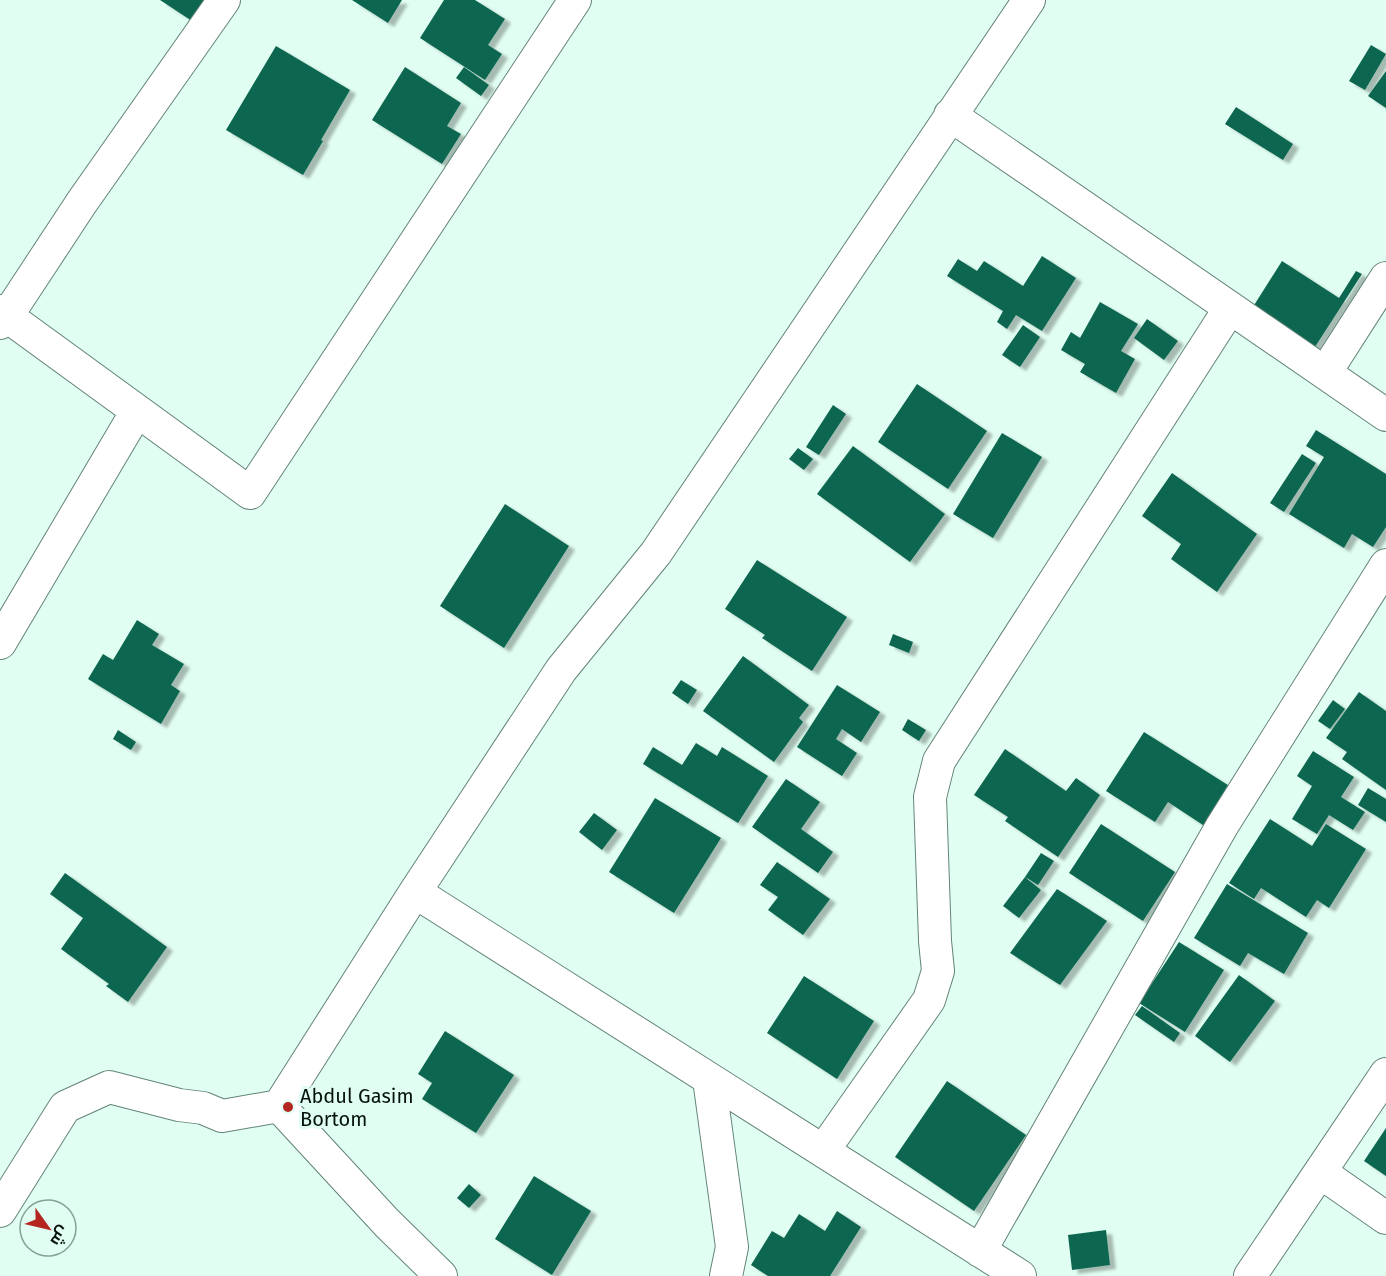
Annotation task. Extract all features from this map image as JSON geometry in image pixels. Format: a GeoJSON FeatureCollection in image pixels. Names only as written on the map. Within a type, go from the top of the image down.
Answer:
{"type":"FeatureCollection","features":[{"type":"Feature","properties":{"kind":"street"},"geometry":{"type":"LineString","coordinates":[[225,0],[2,317],[250,493],[575,0]]}},
{"type":"Feature","properties":{"kind":"street"},"geometry":{"type":"LineString","coordinates":[[0,1211],[66,1107],[109,1087],[179,1105],[203,1108],[222,1116],[279,1106],[415,892],[561,670],[656,553],[1029,0]]}},
{"type":"Feature","properties":{"kind":"street"},"geometry":{"type":"LineString","coordinates":[[950,115],[1386,415]]}},
{"type":"Feature","properties":{"kind":"street"},"geometry":{"type":"LineString","coordinates":[[1325,373],[1386,278]]}},
{"type":"Feature","properties":{"kind":"street"},"geometry":{"type":"LineString","coordinates":[[823,1151],[929,1000],[938,971],[930,797],[939,761],[1230,308]]}},
{"type":"Feature","properties":{"kind":"street"},"geometry":{"type":"LineString","coordinates":[[0,644],[137,411]]}},
{"type":"Feature","properties":{"kind":"street"},"geometry":{"type":"LineString","coordinates":[[980,1251],[1222,826],[1386,565]]}},
{"type":"Feature","properties":{"kind":"street"},"geometry":{"type":"LineString","coordinates":[[415,892],[1020,1276]]}},
{"type":"Feature","properties":{"kind":"street"},"geometry":{"type":"LineString","coordinates":[[1250,1276],[1386,1074]]}},
{"type":"Feature","properties":{"kind":"street"},"geometry":{"type":"LineString","coordinates":[[709,1079],[732,1247],[726,1276]]}},
{"type":"Feature","properties":{"kind":"street"},"geometry":{"type":"LineString","coordinates":[[279,1106],[387,1223],[441,1276]]}},
{"type":"Feature","properties":{"kind":"street"},"geometry":{"type":"LineString","coordinates":[[1320,1173],[1386,1218]]}},
{"type":"Feature","properties":{"kind":"building"},"geometry":{"type":"Polygon","coordinates":[[[160,0],[206,0],[192,21],[160,0]]]}},
{"type":"Feature","properties":{"kind":"building"},"geometry":{"type":"Polygon","coordinates":[[[352,0],[402,0],[388,23],[352,0]]]}},
{"type":"Feature","properties":{"kind":"building"},"geometry":{"type":"Polygon","coordinates":[[[444,0],[475,0],[505,19],[488,45],[502,54],[485,80],[420,38],[444,0]]]}},
{"type":"Feature","properties":{"kind":"building"},"geometry":{"type":"Polygon","coordinates":[[[1371,45],[1386,54],[1365,90],[1349,81],[1371,45]]]}},
{"type":"Feature","properties":{"kind":"building"},"geometry":{"type":"Polygon","coordinates":[[[276,46],[350,90],[303,175],[226,130],[276,46]]]}},
{"type":"Feature","properties":{"kind":"building"},"geometry":{"type":"Polygon","coordinates":[[[405,67],[461,103],[447,126],[461,134],[442,164],[372,120],[405,67]]]}},
{"type":"Feature","properties":{"kind":"building"},"geometry":{"type":"Polygon","coordinates":[[[464,67],[489,85],[481,96],[456,78],[464,67]]]}},
{"type":"Feature","properties":{"kind":"building"},"geometry":{"type":"Polygon","coordinates":[[[1386,71],[1386,108],[1368,96],[1386,71]]]}},
{"type":"Feature","properties":{"kind":"building"},"geometry":{"type":"Polygon","coordinates":[[[1236,107],[1293,144],[1283,160],[1225,124],[1236,107]]]}},
{"type":"Feature","properties":{"kind":"building"},"geometry":{"type":"Polygon","coordinates":[[[1042,256],[1076,278],[1042,331],[1016,315],[1007,329],[997,322],[1003,311],[947,276],[958,259],[977,271],[984,261],[1023,286],[1042,256]]]}},
{"type":"Feature","properties":{"kind":"building"},"geometry":{"type":"Polygon","coordinates":[[[1282,261],[1339,298],[1356,271],[1362,274],[1313,350],[1251,310],[1282,261]]]}},
{"type":"Feature","properties":{"kind":"building"},"geometry":{"type":"Polygon","coordinates":[[[1100,302],[1138,324],[1121,351],[1135,359],[1116,393],[1080,372],[1085,364],[1061,350],[1071,332],[1080,338],[1100,302]]]}},
{"type":"Feature","properties":{"kind":"building"},"geometry":{"type":"Polygon","coordinates":[[[1147,319],[1178,341],[1164,360],[1134,338],[1147,319]]]}},
{"type":"Feature","properties":{"kind":"building"},"geometry":{"type":"Polygon","coordinates":[[[1023,325],[1040,337],[1020,367],[1002,355],[1023,325]]]}},
{"type":"Feature","properties":{"kind":"building"},"geometry":{"type":"Polygon","coordinates":[[[917,384],[987,431],[948,489],[878,442],[917,384]]]}},
{"type":"Feature","properties":{"kind":"building"},"geometry":{"type":"Polygon","coordinates":[[[833,405],[846,414],[819,455],[806,447],[833,405]]]}},
{"type":"Feature","properties":{"kind":"building"},"geometry":{"type":"Polygon","coordinates":[[[1316,430],[1386,474],[1386,527],[1373,547],[1352,534],[1344,548],[1289,514],[1324,457],[1306,446],[1316,430]]]}},
{"type":"Feature","properties":{"kind":"building"},"geometry":{"type":"Polygon","coordinates":[[[1002,433],[1042,457],[993,538],[953,514],[1002,433]]]}},
{"type":"Feature","properties":{"kind":"building"},"geometry":{"type":"Polygon","coordinates":[[[853,446],[945,514],[910,562],[817,494],[853,446]]]}},
{"type":"Feature","properties":{"kind":"building"},"geometry":{"type":"Polygon","coordinates":[[[798,448],[813,459],[804,470],[789,459],[798,448]]]}},
{"type":"Feature","properties":{"kind":"building"},"geometry":{"type":"Polygon","coordinates":[[[1302,454],[1316,463],[1284,512],[1270,503],[1302,454]]]}},
{"type":"Feature","properties":{"kind":"building"},"geometry":{"type":"Polygon","coordinates":[[[1172,473],[1257,534],[1217,592],[1171,559],[1181,544],[1142,516],[1172,473]]]}},
{"type":"Feature","properties":{"kind":"building"},"geometry":{"type":"Polygon","coordinates":[[[505,504],[569,546],[504,648],[440,606],[505,504]]]}},
{"type":"Feature","properties":{"kind":"building"},"geometry":{"type":"Polygon","coordinates":[[[757,560],[847,617],[812,671],[762,638],[765,635],[725,609],[757,560]]]}},
{"type":"Feature","properties":{"kind":"building"},"geometry":{"type":"Polygon","coordinates":[[[137,620],[159,634],[152,645],[184,664],[171,685],[180,691],[161,724],[88,679],[103,654],[113,660],[137,620]]]}},
{"type":"Feature","properties":{"kind":"building"},"geometry":{"type":"Polygon","coordinates":[[[893,634],[913,642],[909,653],[889,645],[893,634]]]}},
{"type":"Feature","properties":{"kind":"building"},"geometry":{"type":"Polygon","coordinates":[[[743,656],[809,705],[799,718],[803,722],[774,762],[703,711],[743,656]]]}},
{"type":"Feature","properties":{"kind":"building"},"geometry":{"type":"Polygon","coordinates":[[[681,680],[697,690],[688,704],[672,693],[681,680]]]}},
{"type":"Feature","properties":{"kind":"building"},"geometry":{"type":"Polygon","coordinates":[[[837,685],[880,712],[861,742],[842,729],[836,739],[857,753],[842,776],[797,747],[837,685]]]}},
{"type":"Feature","properties":{"kind":"building"},"geometry":{"type":"Polygon","coordinates":[[[1359,692],[1386,711],[1386,790],[1342,759],[1347,752],[1326,738],[1359,692]]]}},
{"type":"Feature","properties":{"kind":"building"},"geometry":{"type":"Polygon","coordinates":[[[1333,700],[1345,709],[1330,729],[1318,721],[1333,700]]]}},
{"type":"Feature","properties":{"kind":"building"},"geometry":{"type":"Polygon","coordinates":[[[908,719],[926,730],[919,741],[902,730],[908,719]]]}},
{"type":"Feature","properties":{"kind":"building"},"geometry":{"type":"Polygon","coordinates":[[[118,730],[136,742],[131,750],[113,739],[118,730]]]}},
{"type":"Feature","properties":{"kind":"building"},"geometry":{"type":"Polygon","coordinates":[[[1144,732],[1231,787],[1206,827],[1168,802],[1155,822],[1106,791],[1144,732]]]}},
{"type":"Feature","properties":{"kind":"building"},"geometry":{"type":"Polygon","coordinates":[[[696,743],[717,756],[722,747],[768,776],[738,823],[643,764],[653,747],[682,765],[696,743]]]}},
{"type":"Feature","properties":{"kind":"building"},"geometry":{"type":"Polygon","coordinates":[[[1005,749],[1066,791],[1076,778],[1100,795],[1058,857],[1005,821],[1008,817],[974,795],[1005,749]]]}},
{"type":"Feature","properties":{"kind":"building"},"geometry":{"type":"Polygon","coordinates":[[[1313,751],[1354,777],[1341,797],[1365,812],[1353,830],[1329,815],[1317,834],[1292,819],[1312,786],[1297,776],[1313,751]]]}},
{"type":"Feature","properties":{"kind":"building"},"geometry":{"type":"Polygon","coordinates":[[[786,779],[820,802],[801,829],[833,852],[818,873],[752,827],[786,779]]]}},
{"type":"Feature","properties":{"kind":"building"},"geometry":{"type":"Polygon","coordinates":[[[1368,788],[1386,799],[1386,822],[1358,805],[1368,788]]]}},
{"type":"Feature","properties":{"kind":"building"},"geometry":{"type":"Polygon","coordinates":[[[655,798],[721,838],[674,913],[609,872],[655,798]]]}},
{"type":"Feature","properties":{"kind":"building"},"geometry":{"type":"Polygon","coordinates":[[[594,813],[617,830],[602,850],[579,832],[594,813]]]}},
{"type":"Feature","properties":{"kind":"building"},"geometry":{"type":"Polygon","coordinates":[[[1270,819],[1312,846],[1326,824],[1366,849],[1329,908],[1317,900],[1306,917],[1261,888],[1254,899],[1229,883],[1270,819]]]}},
{"type":"Feature","properties":{"kind":"building"},"geometry":{"type":"Polygon","coordinates":[[[1101,824],[1175,872],[1143,921],[1069,873],[1101,824]]]}},
{"type":"Feature","properties":{"kind":"building"},"geometry":{"type":"Polygon","coordinates":[[[1041,853],[1054,861],[1038,885],[1025,877],[1041,853]]]}},
{"type":"Feature","properties":{"kind":"building"},"geometry":{"type":"Polygon","coordinates":[[[777,862],[830,899],[803,935],[768,910],[778,897],[760,885],[777,862]]]}},
{"type":"Feature","properties":{"kind":"building"},"geometry":{"type":"Polygon","coordinates":[[[65,873],[167,947],[128,1002],[106,986],[109,984],[61,949],[83,918],[50,894],[65,873]]]}},
{"type":"Feature","properties":{"kind":"building"},"geometry":{"type":"Polygon","coordinates":[[[1025,877],[1041,890],[1019,918],[1003,906],[1025,877]]]}},
{"type":"Feature","properties":{"kind":"building"},"geometry":{"type":"Polygon","coordinates":[[[1227,884],[1308,933],[1284,974],[1248,953],[1240,966],[1194,938],[1227,884]]]}},
{"type":"Feature","properties":{"kind":"building"},"geometry":{"type":"Polygon","coordinates":[[[1057,889],[1107,921],[1060,985],[1010,953],[1057,889]]]}},
{"type":"Feature","properties":{"kind":"building"},"geometry":{"type":"Polygon","coordinates":[[[1179,942],[1224,970],[1185,1032],[1139,1003],[1179,942]]]}},
{"type":"Feature","properties":{"kind":"building"},"geometry":{"type":"Polygon","coordinates":[[[1239,975],[1275,1001],[1230,1062],[1195,1036],[1239,975]]]}},
{"type":"Feature","properties":{"kind":"building"},"geometry":{"type":"Polygon","coordinates":[[[804,976],[874,1021],[837,1079],[767,1033],[804,976]]]}},
{"type":"Feature","properties":{"kind":"building"},"geometry":{"type":"Polygon","coordinates":[[[1142,1006],[1180,1033],[1174,1042],[1135,1015],[1142,1006]]]}},
{"type":"Feature","properties":{"kind":"building"},"geometry":{"type":"Polygon","coordinates":[[[445,1031],[514,1075],[476,1133],[422,1099],[432,1083],[418,1074],[445,1031]]]}},
{"type":"Feature","properties":{"kind":"building"},"geometry":{"type":"Polygon","coordinates":[[[947,1081],[1026,1135],[974,1211],[895,1157],[947,1081]]]}},
{"type":"Feature","properties":{"kind":"building"},"geometry":{"type":"Polygon","coordinates":[[[1386,1128],[1386,1176],[1364,1161],[1386,1128]]]}},
{"type":"Feature","properties":{"kind":"building"},"geometry":{"type":"Polygon","coordinates":[[[534,1176],[591,1211],[552,1275],[495,1239],[534,1176]]]}},
{"type":"Feature","properties":{"kind":"building"},"geometry":{"type":"Polygon","coordinates":[[[469,1184],[481,1195],[469,1208],[457,1198],[469,1184]]]}},
{"type":"Feature","properties":{"kind":"building"},"geometry":{"type":"Polygon","coordinates":[[[837,1211],[861,1227],[830,1276],[768,1276],[751,1265],[772,1231],[784,1238],[799,1214],[825,1231],[837,1211]]]}},
{"type":"Feature","properties":{"kind":"building"},"geometry":{"type":"Polygon","coordinates":[[[1106,1230],[1110,1265],[1072,1270],[1068,1235],[1106,1230]]]}},
{"type":"Feature","properties":{"kind":"place","name":"Abdul Gasim Bortom"},"geometry":{"type":"Point","coordinates":[288,1107]}}]}
